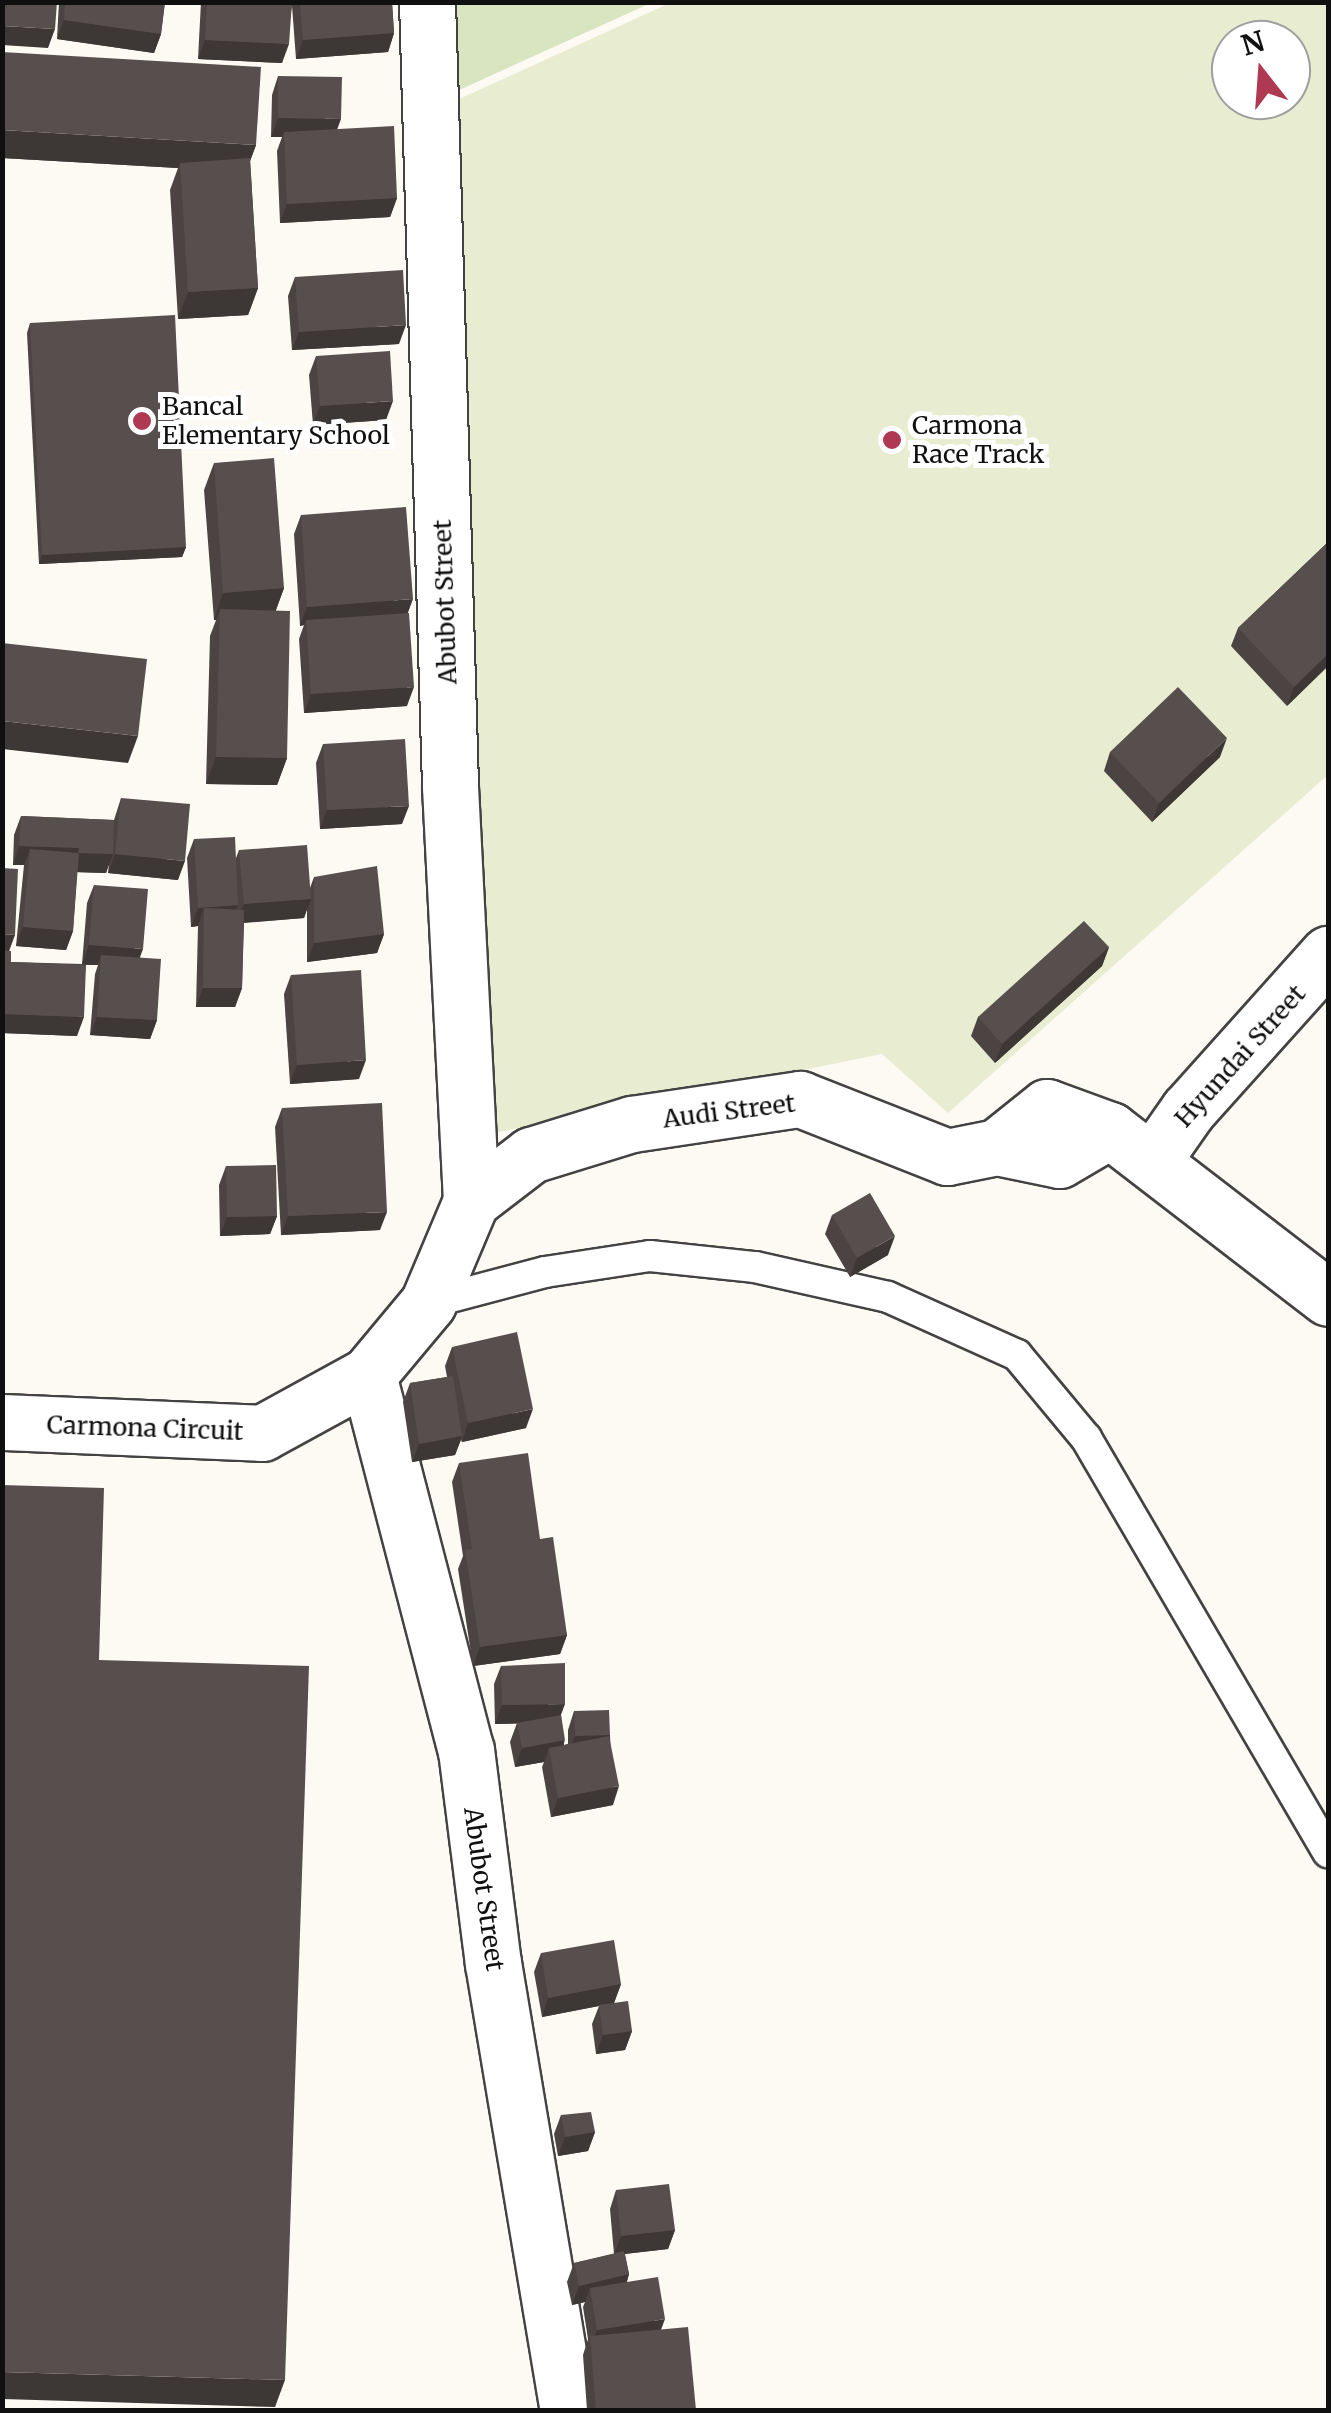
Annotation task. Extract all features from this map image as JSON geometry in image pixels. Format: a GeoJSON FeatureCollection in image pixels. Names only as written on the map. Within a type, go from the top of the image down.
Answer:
{"type":"FeatureCollection","features":[{"type":"Feature","properties":{"kind":"street","name":"Abubot Street"},"geometry":{"type":"LineString","coordinates":[[427,2],[450,784],[471,1201]]}},
{"type":"Feature","properties":{"kind":"street","name":"Hyundai Street"},"geometry":{"type":"LineString","coordinates":[[1132,1145],[1188,1110],[1328,954]]}},
{"type":"Feature","properties":{"kind":"street","name":"Audi Street"},"geometry":{"type":"LineString","coordinates":[[471,1201],[531,1155],[632,1124],[800,1099],[947,1157],[997,1147],[1048,1107],[1132,1145],[1328,1298]]}},
{"type":"Feature","properties":{"kind":"street","name":"Carmona Circuit"},"geometry":{"type":"LineString","coordinates":[[2,1422],[262,1433],[368,1375],[428,1302],[471,1201]]}},
{"type":"Feature","properties":{"kind":"street","name":"Abubot Street"},"geometry":{"type":"LineString","coordinates":[[368,1375],[466,1750],[494,1963],[568,2410]]}},
{"type":"Feature","properties":{"kind":"lane"},"geometry":{"type":"LineString","coordinates":[[428,1302],[545,1272],[650,1256],[754,1267],[888,1297],[1018,1355],[1086,1438],[1328,1852]]}},
{"type":"Feature","properties":{"kind":"green space"},"geometry":{"type":"Polygon","coordinates":[[[448,3],[651,3],[446,96],[448,3]]]}},
{"type":"Feature","properties":{"kind":"green space","name":"Carmona Race Track"},"geometry":{"type":"Polygon","coordinates":[[[670,3],[1328,3],[1328,775],[948,1113],[882,1054],[474,1137],[446,105],[670,3]]]}},
{"type":"Feature","properties":{"kind":"building"},"geometry":{"type":"Polygon","coordinates":[[[4,2],[57,2],[55,29],[3,26],[4,2]]]}},
{"type":"Feature","properties":{"kind":"building"},"geometry":{"type":"Polygon","coordinates":[[[65,2],[165,2],[161,34],[64,20],[65,2]]]}},
{"type":"Feature","properties":{"kind":"building"},"geometry":{"type":"Polygon","coordinates":[[[207,2],[292,2],[289,44],[205,40],[207,2]]]}},
{"type":"Feature","properties":{"kind":"building"},"geometry":{"type":"Polygon","coordinates":[[[300,2],[392,2],[394,33],[303,40],[300,2]]]}},
{"type":"Feature","properties":{"kind":"building"},"geometry":{"type":"Polygon","coordinates":[[[2,52],[261,67],[256,145],[2,130],[2,52]]]}},
{"type":"Feature","properties":{"kind":"building"},"geometry":{"type":"Polygon","coordinates":[[[278,76],[342,77],[341,119],[278,118],[278,76]]]}},
{"type":"Feature","properties":{"kind":"building"},"geometry":{"type":"Polygon","coordinates":[[[394,126],[397,198],[287,204],[284,132],[394,126]]]}},
{"type":"Feature","properties":{"kind":"building"},"geometry":{"type":"Polygon","coordinates":[[[250,158],[258,288],[188,292],[180,163],[250,158]]]}},
{"type":"Feature","properties":{"kind":"building"},"geometry":{"type":"Polygon","coordinates":[[[403,270],[406,325],[299,332],[295,277],[403,270]]]}},
{"type":"Feature","properties":{"kind":"building"},"geometry":{"type":"Polygon","coordinates":[[[175,315],[186,547],[42,555],[30,323],[175,315]]]}},
{"type":"Feature","properties":{"kind":"building"},"geometry":{"type":"Polygon","coordinates":[[[390,351],[393,401],[320,406],[316,356],[390,351]]]}},
{"type":"Feature","properties":{"kind":"building"},"geometry":{"type":"Polygon","coordinates":[[[274,458],[284,588],[223,593],[214,463],[274,458]]]}},
{"type":"Feature","properties":{"kind":"building"},"geometry":{"type":"Polygon","coordinates":[[[406,507],[413,599],[307,607],[301,515],[406,507]]]}},
{"type":"Feature","properties":{"kind":"building"},"geometry":{"type":"Polygon","coordinates":[[[1328,542],[1328,654],[1294,687],[1238,628],[1328,542]]]}},
{"type":"Feature","properties":{"kind":"building"},"geometry":{"type":"Polygon","coordinates":[[[220,609],[290,611],[287,758],[216,757],[220,609]]]}},
{"type":"Feature","properties":{"kind":"building"},"geometry":{"type":"Polygon","coordinates":[[[409,613],[414,687],[311,694],[306,620],[409,613]]]}},
{"type":"Feature","properties":{"kind":"building"},"geometry":{"type":"Polygon","coordinates":[[[2,643],[147,659],[138,736],[2,721],[2,643]]]}},
{"type":"Feature","properties":{"kind":"building"},"geometry":{"type":"Polygon","coordinates":[[[1178,687],[1227,738],[1159,803],[1110,752],[1178,687]]]}},
{"type":"Feature","properties":{"kind":"building"},"geometry":{"type":"Polygon","coordinates":[[[405,739],[409,806],[327,810],[323,744],[405,739]]]}},
{"type":"Feature","properties":{"kind":"building"},"geometry":{"type":"Polygon","coordinates":[[[121,798],[190,804],[185,861],[115,854],[121,798]]]}},
{"type":"Feature","properties":{"kind":"building"},"geometry":{"type":"Polygon","coordinates":[[[21,816],[114,820],[113,854],[79,853],[79,848],[19,846],[21,816]]]}},
{"type":"Feature","properties":{"kind":"building"},"geometry":{"type":"Polygon","coordinates":[[[235,837],[238,905],[198,908],[194,839],[235,837]]]}},
{"type":"Feature","properties":{"kind":"building"},"geometry":{"type":"Polygon","coordinates":[[[307,845],[311,899],[244,904],[239,850],[307,845]]]}},
{"type":"Feature","properties":{"kind":"building"},"geometry":{"type":"Polygon","coordinates":[[[30,849],[79,853],[73,931],[23,927],[30,849]]]}},
{"type":"Feature","properties":{"kind":"building"},"geometry":{"type":"Polygon","coordinates":[[[377,866],[384,934],[314,943],[314,877],[377,866]]]}},
{"type":"Feature","properties":{"kind":"building"},"geometry":{"type":"Polygon","coordinates":[[[2,868],[18,869],[15,935],[2,934],[2,868]]]}},
{"type":"Feature","properties":{"kind":"building"},"geometry":{"type":"Polygon","coordinates":[[[94,885],[148,889],[143,949],[89,945],[94,885]]]}},
{"type":"Feature","properties":{"kind":"building"},"geometry":{"type":"Polygon","coordinates":[[[204,908],[244,910],[242,988],[203,988],[204,908]]]}},
{"type":"Feature","properties":{"kind":"building"},"geometry":{"type":"Polygon","coordinates":[[[1084,921],[1109,947],[1002,1044],[978,1017],[1084,921]]]}},
{"type":"Feature","properties":{"kind":"building"},"geometry":{"type":"Polygon","coordinates":[[[2,950],[11,951],[11,962],[86,965],[84,1017],[2,1014],[2,950]]]}},
{"type":"Feature","properties":{"kind":"building"},"geometry":{"type":"Polygon","coordinates":[[[101,955],[161,959],[157,1020],[97,1017],[101,955]]]}},
{"type":"Feature","properties":{"kind":"building"},"geometry":{"type":"Polygon","coordinates":[[[361,970],[366,1060],[297,1065],[291,975],[361,970]]]}},
{"type":"Feature","properties":{"kind":"building"},"geometry":{"type":"Polygon","coordinates":[[[382,1103],[387,1212],[288,1216],[282,1108],[382,1103]]]}},
{"type":"Feature","properties":{"kind":"building"},"geometry":{"type":"Polygon","coordinates":[[[276,1165],[277,1216],[227,1217],[226,1166],[276,1165]]]}},
{"type":"Feature","properties":{"kind":"building"},"geometry":{"type":"Polygon","coordinates":[[[870,1193],[895,1236],[857,1258],[832,1215],[870,1193]]]}},
{"type":"Feature","properties":{"kind":"building"},"geometry":{"type":"Polygon","coordinates":[[[517,1332],[533,1409],[468,1423],[452,1347],[517,1332]]]}},
{"type":"Feature","properties":{"kind":"building"},"geometry":{"type":"Polygon","coordinates":[[[453,1376],[462,1436],[419,1444],[410,1383],[453,1376]]]}},
{"type":"Feature","properties":{"kind":"building"},"geometry":{"type":"Polygon","coordinates":[[[528,1453],[540,1539],[553,1537],[567,1635],[480,1647],[465,1550],[472,1549],[459,1463],[528,1453]]]}},
{"type":"Feature","properties":{"kind":"building"},"geometry":{"type":"Polygon","coordinates":[[[2,1485],[104,1488],[99,1660],[309,1666],[285,2380],[2,2372],[2,1485]]]}},
{"type":"Feature","properties":{"kind":"building"},"geometry":{"type":"Polygon","coordinates":[[[565,1663],[565,1704],[502,1705],[501,1666],[565,1663]]]}},
{"type":"Feature","properties":{"kind":"building"},"geometry":{"type":"Polygon","coordinates":[[[609,1710],[610,1735],[575,1736],[574,1711],[609,1710]]]}},
{"type":"Feature","properties":{"kind":"building"},"geometry":{"type":"Polygon","coordinates":[[[561,1715],[565,1740],[522,1748],[517,1723],[561,1715]]]}},
{"type":"Feature","properties":{"kind":"building"},"geometry":{"type":"Polygon","coordinates":[[[609,1736],[619,1786],[558,1798],[549,1748],[609,1736]]]}},
{"type":"Feature","properties":{"kind":"building"},"geometry":{"type":"Polygon","coordinates":[[[614,1940],[621,1984],[548,1998],[541,1953],[614,1940]]]}},
{"type":"Feature","properties":{"kind":"building"},"geometry":{"type":"Polygon","coordinates":[[[628,2001],[632,2031],[603,2035],[599,2005],[628,2001]]]}},
{"type":"Feature","properties":{"kind":"building"},"geometry":{"type":"Polygon","coordinates":[[[591,2112],[595,2132],[565,2137],[561,2115],[591,2112]]]}},
{"type":"Feature","properties":{"kind":"building"},"geometry":{"type":"Polygon","coordinates":[[[669,2184],[675,2230],[621,2236],[616,2190],[669,2184]]]}},
{"type":"Feature","properties":{"kind":"building"},"geometry":{"type":"Polygon","coordinates":[[[624,2251],[629,2274],[579,2286],[574,2263],[624,2251]]]}},
{"type":"Feature","properties":{"kind":"building"},"geometry":{"type":"Polygon","coordinates":[[[658,2277],[665,2319],[597,2330],[590,2288],[658,2277]]]}},
{"type":"Feature","properties":{"kind":"building"},"geometry":{"type":"Polygon","coordinates":[[[688,2327],[696,2410],[596,2410],[590,2336],[688,2327]]]}},
{"type":"Feature","properties":{"kind":"place","name":"Bancal Elementary School"},"geometry":{"type":"Point","coordinates":[142,421]}},
{"type":"Feature","properties":{"kind":"place","name":"Carmona Race Track"},"geometry":{"type":"Point","coordinates":[892,440]}}]}
